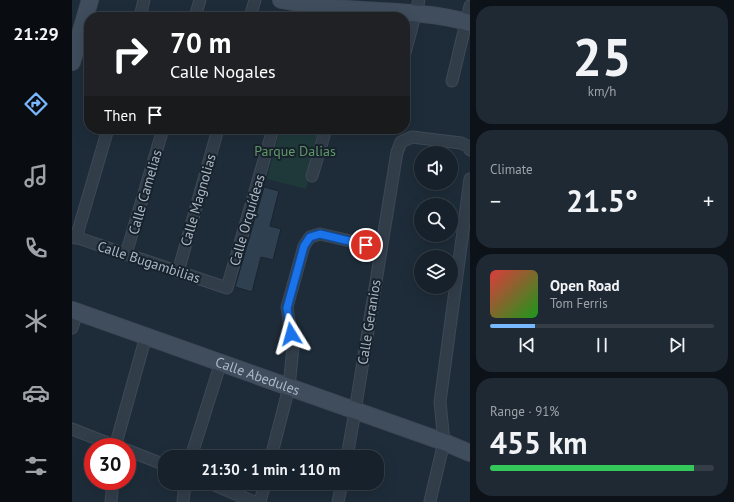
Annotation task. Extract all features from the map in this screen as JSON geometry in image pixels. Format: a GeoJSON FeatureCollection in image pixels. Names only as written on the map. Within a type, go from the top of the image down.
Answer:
{"type":"FeatureCollection","features":[{"type":"Feature","properties":{"kind":"street"},"geometry":{"type":"LineString","coordinates":[[87,12],[90,0]]}},
{"type":"Feature","properties":{"kind":"street"},"geometry":{"type":"LineString","coordinates":[[141,12],[144,0]]}},
{"type":"Feature","properties":{"kind":"street"},"geometry":{"type":"LineString","coordinates":[[196,12],[200,0]]}},
{"type":"Feature","properties":{"kind":"street"},"geometry":{"type":"LineString","coordinates":[[251,12],[255,0]]}},
{"type":"Feature","properties":{"kind":"street"},"geometry":{"type":"LineString","coordinates":[[281,0],[308,7],[361,9],[418,7],[468,17],[452,81]]}},
{"type":"Feature","properties":{"kind":"street"},"geometry":{"type":"LineString","coordinates":[[410,35],[418,7]]}},
{"type":"Feature","properties":{"kind":"street"},"geometry":{"type":"LineString","coordinates":[[72,62],[84,21]]}},
{"type":"Feature","properties":{"kind":"street"},"geometry":{"type":"LineString","coordinates":[[74,237],[106,134]]}},
{"type":"Feature","properties":{"kind":"street","name":"Calle Camelias"},"geometry":{"type":"LineString","coordinates":[[126,254],[162,134]]}},
{"type":"Feature","properties":{"kind":"street","name":"Calle Magnolias"},"geometry":{"type":"LineString","coordinates":[[178,272],[217,134]]}},
{"type":"Feature","properties":{"kind":"street","name":"Calle Orquídeas"},"geometry":{"type":"LineString","coordinates":[[227,288],[272,134]]}},
{"type":"Feature","properties":{"kind":"street"},"geometry":{"type":"LineString","coordinates":[[312,176],[325,134]]}},
{"type":"Feature","properties":{"kind":"street","name":"Calle Geranios"},"geometry":{"type":"LineString","coordinates":[[348,450],[397,152],[401,142],[412,137],[461,143],[469,147],[470,150]]}},
{"type":"Feature","properties":{"kind":"street"},"geometry":{"type":"LineString","coordinates":[[430,500],[444,442],[440,402],[470,179]]}},
{"type":"Feature","properties":{"kind":"street"},"geometry":{"type":"LineString","coordinates":[[274,450],[289,387],[293,347],[287,308],[304,246],[310,237],[320,234],[381,248]]}},
{"type":"Feature","properties":{"kind":"street","name":"Calle Bugambilias"},"geometry":{"type":"LineString","coordinates":[[74,237],[227,288]]}},
{"type":"Feature","properties":{"kind":"street"},"geometry":{"type":"LineString","coordinates":[[72,328],[74,311]]}},
{"type":"Feature","properties":{"kind":"street","name":"Calle Abedules"},"geometry":{"type":"LineString","coordinates":[[74,311],[221,362],[444,442],[470,453]]}},
{"type":"Feature","properties":{"kind":"street"},"geometry":{"type":"LineString","coordinates":[[118,438],[146,336]]}},
{"type":"Feature","properties":{"kind":"street"},"geometry":{"type":"LineString","coordinates":[[193,450],[221,362]]}},
{"type":"Feature","properties":{"kind":"street"},"geometry":{"type":"LineString","coordinates":[[72,429],[94,438]]}},
{"type":"Feature","properties":{"kind":"street"},"geometry":{"type":"LineString","coordinates":[[136,454],[158,462]]}},
{"type":"Feature","properties":{"kind":"street"},"geometry":{"type":"LineString","coordinates":[[111,502],[112,490]]}},
{"type":"Feature","properties":{"kind":"street"},"geometry":{"type":"LineString","coordinates":[[183,502],[184,490]]}},
{"type":"Feature","properties":{"kind":"street"},"geometry":{"type":"LineString","coordinates":[[226,490],[254,502]]}},
{"type":"Feature","properties":{"kind":"street"},"geometry":{"type":"LineString","coordinates":[[260,502],[263,490]]}},
{"type":"Feature","properties":{"kind":"street"},"geometry":{"type":"LineString","coordinates":[[338,502],[341,490]]}},
{"type":"Feature","properties":{"kind":"green space","name":"Parque Dalias"},"geometry":{"type":"Polygon","coordinates":[[[279,134],[322,134],[306,189],[267,179],[279,134]]]}},
{"type":"Feature","properties":{"kind":"building"},"geometry":{"type":"Polygon","coordinates":[[[264,187],[279,191],[270,226],[281,229],[273,260],[261,257],[252,292],[235,287],[264,187]]]}},
{"type":"Feature","properties":{"kind":"route"},"geometry":{"type":"LineString","coordinates":[[291,334],[287,308],[304,246],[310,237],[320,234],[366,245]]}}]}
